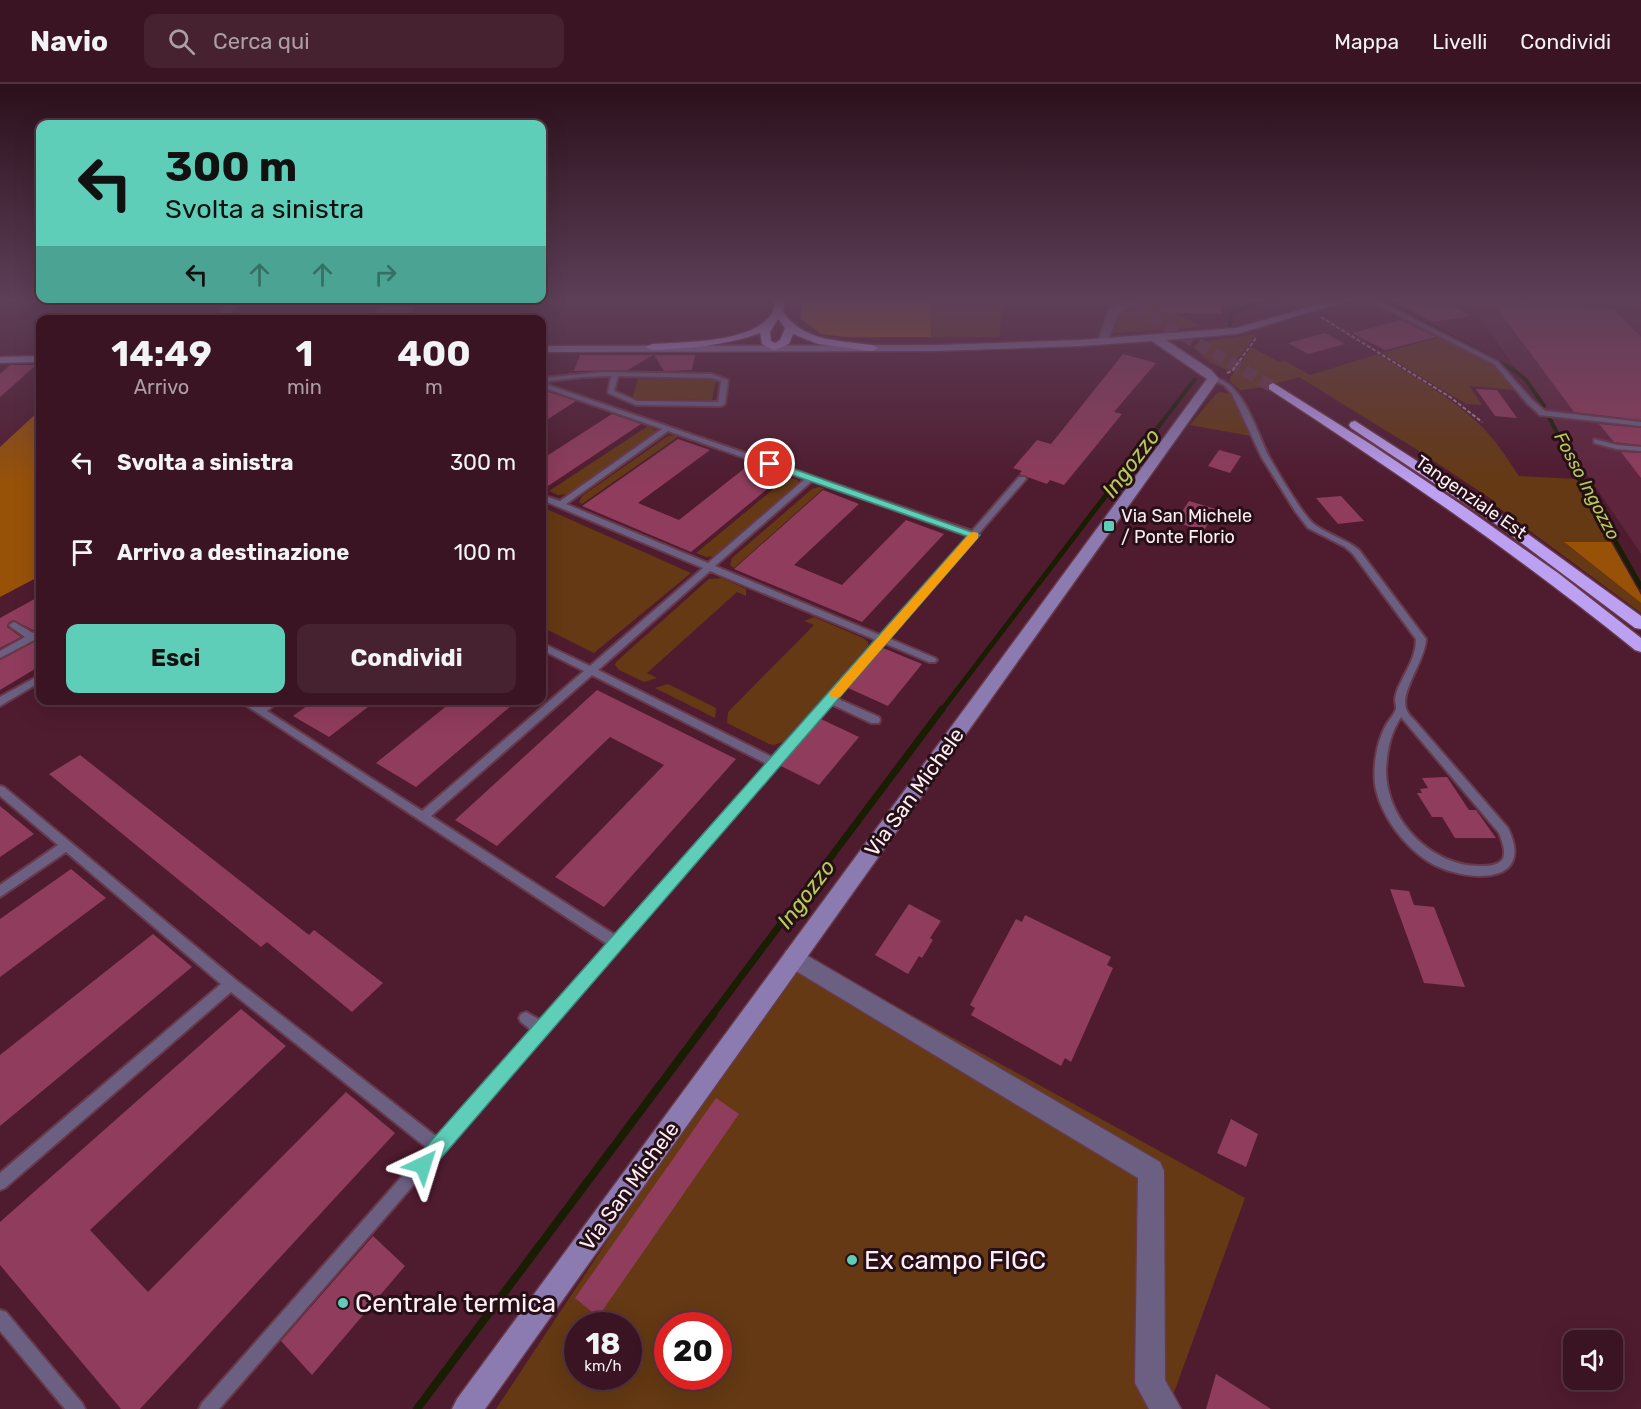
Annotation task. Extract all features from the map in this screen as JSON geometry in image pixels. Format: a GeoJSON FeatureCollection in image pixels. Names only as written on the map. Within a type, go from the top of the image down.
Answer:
{"type":"FeatureCollection","features":[{"type":"Feature","properties":{"kind":"highway","name":"Tangenziale Est"},"geometry":{"type":"LineString","coordinates":[[1641,624],[1505,524],[1379,440],[1280,385],[1490,531],[1641,646]]}},
{"type":"Feature","properties":{"kind":"street"},"geometry":{"type":"LineString","coordinates":[[1191,361],[1208,372],[1213,379]]}},
{"type":"Feature","properties":{"kind":"street","name":"Via San Michele"},"geometry":{"type":"LineString","coordinates":[[467,1409],[1213,379]]}},
{"type":"Feature","properties":{"kind":"street"},"geometry":{"type":"LineString","coordinates":[[794,958],[1151,1171],[1150,1383],[1166,1409]]}},
{"type":"Feature","properties":{"kind":"lane"},"geometry":{"type":"LineString","coordinates":[[1492,361],[1507,371],[1530,405],[1543,413],[1641,424]]}},
{"type":"Feature","properties":{"kind":"lane"},"geometry":{"type":"LineString","coordinates":[[546,381],[567,375],[615,375],[711,376],[725,380],[721,404],[636,403],[610,392],[615,375]]}},
{"type":"Feature","properties":{"kind":"lane"},"geometry":{"type":"LineString","coordinates":[[1213,379],[1226,384],[1235,393],[1266,458],[1299,511],[1311,526],[1348,545],[1356,552],[1421,639],[1419,655],[1401,696],[1402,709],[1412,724],[1504,831],[1510,850],[1507,862],[1498,869],[1463,870],[1439,862],[1414,845],[1394,817],[1382,790],[1381,755],[1391,721],[1402,709]]}},
{"type":"Feature","properties":{"kind":"lane"},"geometry":{"type":"LineString","coordinates":[[546,383],[974,535]]}},
{"type":"Feature","properties":{"kind":"lane"},"geometry":{"type":"LineString","coordinates":[[1571,416],[1584,425]]}},
{"type":"Feature","properties":{"kind":"lane"},"geometry":{"type":"LineString","coordinates":[[560,505],[668,428]]}},
{"type":"Feature","properties":{"kind":"lane"},"geometry":{"type":"LineString","coordinates":[[1597,441],[1616,447],[1641,449]]}},
{"type":"Feature","properties":{"kind":"lane"},"geometry":{"type":"LineString","coordinates":[[423,817],[812,478]]}},
{"type":"Feature","properties":{"kind":"lane"},"geometry":{"type":"LineString","coordinates":[[208,1409],[1022,479]]}},
{"type":"Feature","properties":{"kind":"lane"},"geometry":{"type":"LineString","coordinates":[[546,499],[932,660]]}},
{"type":"Feature","properties":{"kind":"lane"},"geometry":{"type":"LineString","coordinates":[[14,625],[36,635]]}},
{"type":"Feature","properties":{"kind":"lane"},"geometry":{"type":"LineString","coordinates":[[0,655],[36,635]]}},
{"type":"Feature","properties":{"kind":"lane"},"geometry":{"type":"LineString","coordinates":[[546,648],[775,763]]}},
{"type":"Feature","properties":{"kind":"lane"},"geometry":{"type":"LineString","coordinates":[[0,702],[36,680]]}},
{"type":"Feature","properties":{"kind":"lane"},"geometry":{"type":"LineString","coordinates":[[830,699],[875,720]]}},
{"type":"Feature","properties":{"kind":"lane"},"geometry":{"type":"LineString","coordinates":[[251,705],[617,943]]}},
{"type":"Feature","properties":{"kind":"lane"},"geometry":{"type":"LineString","coordinates":[[260,711],[268,705]]}},
{"type":"Feature","properties":{"kind":"lane"},"geometry":{"type":"LineString","coordinates":[[0,790],[231,984],[438,1147]]}},
{"type":"Feature","properties":{"kind":"lane"},"geometry":{"type":"LineString","coordinates":[[0,892],[66,846]]}},
{"type":"Feature","properties":{"kind":"lane"},"geometry":{"type":"LineString","coordinates":[[0,1183],[231,984]]}},
{"type":"Feature","properties":{"kind":"lane"},"geometry":{"type":"LineString","coordinates":[[526,1018],[541,1029]]}},
{"type":"Feature","properties":{"kind":"lane"},"geometry":{"type":"LineString","coordinates":[[0,1318],[76,1409]]}},
{"type":"Feature","properties":{"kind":"path"},"geometry":{"type":"LineString","coordinates":[[1391,361],[1450,397],[1482,422]]}},
{"type":"Feature","properties":{"kind":"shaded area"},"geometry":{"type":"Polygon","coordinates":[[[1209,361],[1236,361],[1229,371],[1209,361]]]}},
{"type":"Feature","properties":{"kind":"shaded area"},"geometry":{"type":"Polygon","coordinates":[[[1242,361],[1285,361],[1310,375],[1356,361],[1389,361],[1443,395],[1468,414],[1490,436],[1519,476],[1576,479],[1611,542],[1565,543],[1641,603],[1641,613],[1491,502],[1494,501],[1416,449],[1299,377],[1264,387],[1240,390],[1230,381],[1242,361]]]}},
{"type":"Feature","properties":{"kind":"shaded area"},"geometry":{"type":"Polygon","coordinates":[[[1395,361],[1486,361],[1507,379],[1515,390],[1469,386],[1482,405],[1466,404],[1395,361]]]}},
{"type":"Feature","properties":{"kind":"shaded area"},"geometry":{"type":"Polygon","coordinates":[[[1510,361],[1641,361],[1641,554],[1510,361]]]}},
{"type":"Feature","properties":{"kind":"shaded area"},"geometry":{"type":"Polygon","coordinates":[[[638,379],[716,380],[712,400],[632,399],[638,379]]]}},
{"type":"Feature","properties":{"kind":"shaded area"},"geometry":{"type":"Polygon","coordinates":[[[1220,392],[1232,394],[1251,436],[1190,425],[1220,392]]]}},
{"type":"Feature","properties":{"kind":"shaded area"},"geometry":{"type":"Polygon","coordinates":[[[36,414],[36,578],[0,597],[0,447],[36,414]]]}},
{"type":"Feature","properties":{"kind":"shaded area"},"geometry":{"type":"Polygon","coordinates":[[[648,426],[657,431],[569,494],[558,495],[549,491],[648,426]]]}},
{"type":"Feature","properties":{"kind":"shaded area"},"geometry":{"type":"Polygon","coordinates":[[[668,436],[679,436],[582,504],[579,502],[582,496],[668,436]]]}},
{"type":"Feature","properties":{"kind":"shaded area"},"geometry":{"type":"Polygon","coordinates":[[[788,477],[798,480],[798,485],[718,556],[706,557],[696,553],[788,477]]]}},
{"type":"Feature","properties":{"kind":"shaded area"},"geometry":{"type":"Polygon","coordinates":[[[824,488],[734,568],[730,565],[732,558],[812,489],[824,488]]]}},
{"type":"Feature","properties":{"kind":"shaded area"},"geometry":{"type":"Polygon","coordinates":[[[546,509],[691,573],[594,653],[546,629],[546,509]]]}},
{"type":"Feature","properties":{"kind":"shaded area"},"geometry":{"type":"Polygon","coordinates":[[[1564,542],[1611,542],[1641,595],[1641,603],[1564,542]]]}},
{"type":"Feature","properties":{"kind":"shaded area"},"geometry":{"type":"Polygon","coordinates":[[[722,578],[746,589],[746,596],[737,592],[647,673],[657,678],[644,682],[619,670],[615,665],[616,662],[709,579],[722,578]]]}},
{"type":"Feature","properties":{"kind":"shaded area"},"geometry":{"type":"Polygon","coordinates":[[[814,617],[863,638],[868,642],[868,646],[785,741],[774,745],[769,744],[727,723],[728,712],[814,625],[804,621],[814,617]]]}},
{"type":"Feature","properties":{"kind":"shaded area"},"geometry":{"type":"Polygon","coordinates":[[[668,684],[716,708],[715,718],[655,688],[668,684]]]}},
{"type":"Feature","properties":{"kind":"shaded area"},"geometry":{"type":"Polygon","coordinates":[[[794,958],[815,962],[1245,1198],[1168,1409],[496,1409],[794,958]]]}},
{"type":"Feature","properties":{"kind":"building"},"geometry":{"type":"Polygon","coordinates":[[[578,361],[643,361],[628,370],[574,371],[578,361]]]}},
{"type":"Feature","properties":{"kind":"building"},"geometry":{"type":"Polygon","coordinates":[[[658,361],[694,361],[692,370],[664,371],[658,361]]]}},
{"type":"Feature","properties":{"kind":"building"},"geometry":{"type":"Polygon","coordinates":[[[1118,361],[1156,363],[1114,412],[1122,414],[1064,485],[1050,480],[1047,484],[1019,474],[1022,471],[1013,468],[1037,440],[1051,444],[1118,361]]]}},
{"type":"Feature","properties":{"kind":"building"},"geometry":{"type":"Polygon","coordinates":[[[1536,361],[1641,361],[1641,420],[1574,412],[1536,361]]]}},
{"type":"Feature","properties":{"kind":"building"},"geometry":{"type":"Polygon","coordinates":[[[10,365],[36,365],[0,397],[0,374],[10,365]]]}},
{"type":"Feature","properties":{"kind":"building"},"geometry":{"type":"Polygon","coordinates":[[[1476,389],[1497,390],[1517,418],[1495,416],[1476,389]]]}},
{"type":"Feature","properties":{"kind":"building"},"geometry":{"type":"Polygon","coordinates":[[[548,392],[576,401],[546,420],[546,393],[548,392]]]}},
{"type":"Feature","properties":{"kind":"building"},"geometry":{"type":"Polygon","coordinates":[[[612,414],[641,424],[546,487],[546,456],[612,414]]]}},
{"type":"Feature","properties":{"kind":"building"},"geometry":{"type":"Polygon","coordinates":[[[1599,424],[1641,428],[1641,445],[1614,442],[1599,424]]]}},
{"type":"Feature","properties":{"kind":"building"},"geometry":{"type":"Polygon","coordinates":[[[678,439],[710,450],[638,503],[679,520],[750,464],[783,476],[691,552],[582,506],[678,439]]]}},
{"type":"Feature","properties":{"kind":"building"},"geometry":{"type":"Polygon","coordinates":[[[1219,450],[1241,456],[1230,473],[1208,466],[1219,450]]]}},
{"type":"Feature","properties":{"kind":"building"},"geometry":{"type":"Polygon","coordinates":[[[1621,452],[1641,453],[1641,478],[1621,452]]]}},
{"type":"Feature","properties":{"kind":"building"},"geometry":{"type":"Polygon","coordinates":[[[823,490],[859,504],[794,565],[842,585],[906,520],[944,534],[862,622],[734,569],[823,490]]]}},
{"type":"Feature","properties":{"kind":"building"},"geometry":{"type":"Polygon","coordinates":[[[1341,496],[1364,521],[1338,524],[1316,498],[1341,496]]]}},
{"type":"Feature","properties":{"kind":"building"},"geometry":{"type":"Polygon","coordinates":[[[1189,501],[1216,509],[1204,531],[1175,522],[1189,501]]]}},
{"type":"Feature","properties":{"kind":"building"},"geometry":{"type":"Polygon","coordinates":[[[36,598],[36,629],[33,630],[13,620],[8,623],[7,627],[21,637],[0,648],[0,618],[36,598]]]}},
{"type":"Feature","properties":{"kind":"building"},"geometry":{"type":"Polygon","coordinates":[[[36,641],[36,668],[0,690],[0,660],[36,641]]]}},
{"type":"Feature","properties":{"kind":"building"},"geometry":{"type":"Polygon","coordinates":[[[883,648],[922,664],[888,706],[848,688],[883,648]]]}},
{"type":"Feature","properties":{"kind":"building"},"geometry":{"type":"Polygon","coordinates":[[[597,690],[736,759],[604,907],[555,877],[664,765],[610,737],[497,846],[455,820],[597,690]]]}},
{"type":"Feature","properties":{"kind":"building"},"geometry":{"type":"Polygon","coordinates":[[[308,705],[371,705],[329,737],[293,716],[308,705]]]}},
{"type":"Feature","properties":{"kind":"building"},"geometry":{"type":"Polygon","coordinates":[[[448,705],[512,705],[416,787],[376,763],[448,705]]]}},
{"type":"Feature","properties":{"kind":"building"},"geometry":{"type":"Polygon","coordinates":[[[821,719],[859,737],[819,785],[781,766],[821,719]]]}},
{"type":"Feature","properties":{"kind":"building"},"geometry":{"type":"Polygon","coordinates":[[[80,755],[309,935],[314,930],[383,983],[352,1012],[267,942],[261,947],[49,774],[80,755]]]}},
{"type":"Feature","properties":{"kind":"building"},"geometry":{"type":"Polygon","coordinates":[[[1447,777],[1469,810],[1476,810],[1496,838],[1455,838],[1442,817],[1432,817],[1417,793],[1422,793],[1420,789],[1428,788],[1422,778],[1447,777]]]}},
{"type":"Feature","properties":{"kind":"building"},"geometry":{"type":"Polygon","coordinates":[[[0,806],[34,834],[0,857],[0,806]]]}},
{"type":"Feature","properties":{"kind":"building"},"geometry":{"type":"Polygon","coordinates":[[[71,869],[106,898],[0,977],[0,919],[71,869]]]}},
{"type":"Feature","properties":{"kind":"building"},"geometry":{"type":"Polygon","coordinates":[[[1390,889],[1409,891],[1414,905],[1434,907],[1465,987],[1424,983],[1390,889]]]}},
{"type":"Feature","properties":{"kind":"building"},"geometry":{"type":"Polygon","coordinates":[[[909,904],[941,921],[930,938],[933,940],[922,958],[919,956],[908,974],[875,955],[909,904]]]}},
{"type":"Feature","properties":{"kind":"building"},"geometry":{"type":"Polygon","coordinates":[[[1025,915],[1111,957],[1107,965],[1113,968],[1071,1062],[1065,1058],[1061,1066],[971,1015],[975,1008],[970,1005],[1016,919],[1022,922],[1025,915]]]}},
{"type":"Feature","properties":{"kind":"building"},"geometry":{"type":"Polygon","coordinates":[[[153,934],[192,967],[0,1126],[0,1055],[153,934]]]}},
{"type":"Feature","properties":{"kind":"building"},"geometry":{"type":"Polygon","coordinates":[[[241,1009],[286,1046],[90,1230],[148,1292],[346,1092],[395,1133],[140,1409],[121,1409],[0,1265],[0,1222],[241,1009]]]}},
{"type":"Feature","properties":{"kind":"building"},"geometry":{"type":"Polygon","coordinates":[[[716,1098],[739,1114],[601,1312],[592,1312],[575,1298],[716,1098]]]}},
{"type":"Feature","properties":{"kind":"building"},"geometry":{"type":"Polygon","coordinates":[[[1231,1119],[1258,1134],[1246,1167],[1217,1153],[1231,1119]]]}},
{"type":"Feature","properties":{"kind":"building","name":"Centrale termica"},"geometry":{"type":"Polygon","coordinates":[[[373,1236],[405,1266],[312,1375],[281,1341],[373,1236]]]}},
{"type":"Feature","properties":{"kind":"building"},"geometry":{"type":"Polygon","coordinates":[[[1216,1374],[1271,1409],[1206,1409],[1216,1374]]]}},
{"type":"Feature","properties":{"kind":"waterway","name":"Fosso Ingozzo"},"geometry":{"type":"LineString","coordinates":[[1496,361],[1526,380],[1544,406]]}},
{"type":"Feature","properties":{"kind":"waterway","name":"Ingozzo"},"geometry":{"type":"LineString","coordinates":[[1119,478],[1195,379]]}},
{"type":"Feature","properties":{"kind":"waterway","name":"Fosso Ingozzo"},"geometry":{"type":"LineString","coordinates":[[1549,417],[1580,478]]}},
{"type":"Feature","properties":{"kind":"waterway","name":"Ingozzo"},"geometry":{"type":"LineString","coordinates":[[941,711],[1120,477]]}},
{"type":"Feature","properties":{"kind":"waterway","name":"Fosso Ingozzo"},"geometry":{"type":"LineString","coordinates":[[1579,477],[1641,587]]}},
{"type":"Feature","properties":{"kind":"waterway","name":"Ingozzo"},"geometry":{"type":"LineString","coordinates":[[713,1014],[942,709]]}},
{"type":"Feature","properties":{"kind":"waterway","name":"Ingozzo"},"geometry":{"type":"LineString","coordinates":[[417,1409],[714,1013]]}},
{"type":"Feature","properties":{"kind":"tunnel"},"geometry":{"type":"LineString","coordinates":[[1228,361],[1273,387]]}},
{"type":"Feature","properties":{"kind":"slow traffic"},"geometry":{"type":"LineString","coordinates":[[835,694],[974,536]]}},
{"type":"Feature","properties":{"kind":"place","name":"Via San Michele / Ponte Florio"},"geometry":{"type":"Point","coordinates":[1109,526]}},
{"type":"Feature","properties":{"kind":"place","name":"Ex campo FIGC"},"geometry":{"type":"Point","coordinates":[852,1260]}},
{"type":"Feature","properties":{"kind":"place","name":"Centrale termica"},"geometry":{"type":"Point","coordinates":[343,1303]}},
{"type":"Feature","properties":{"kind":"route"},"geometry":{"type":"LineString","coordinates":[[423,1165],[974,535],[770,464]]}}]}
